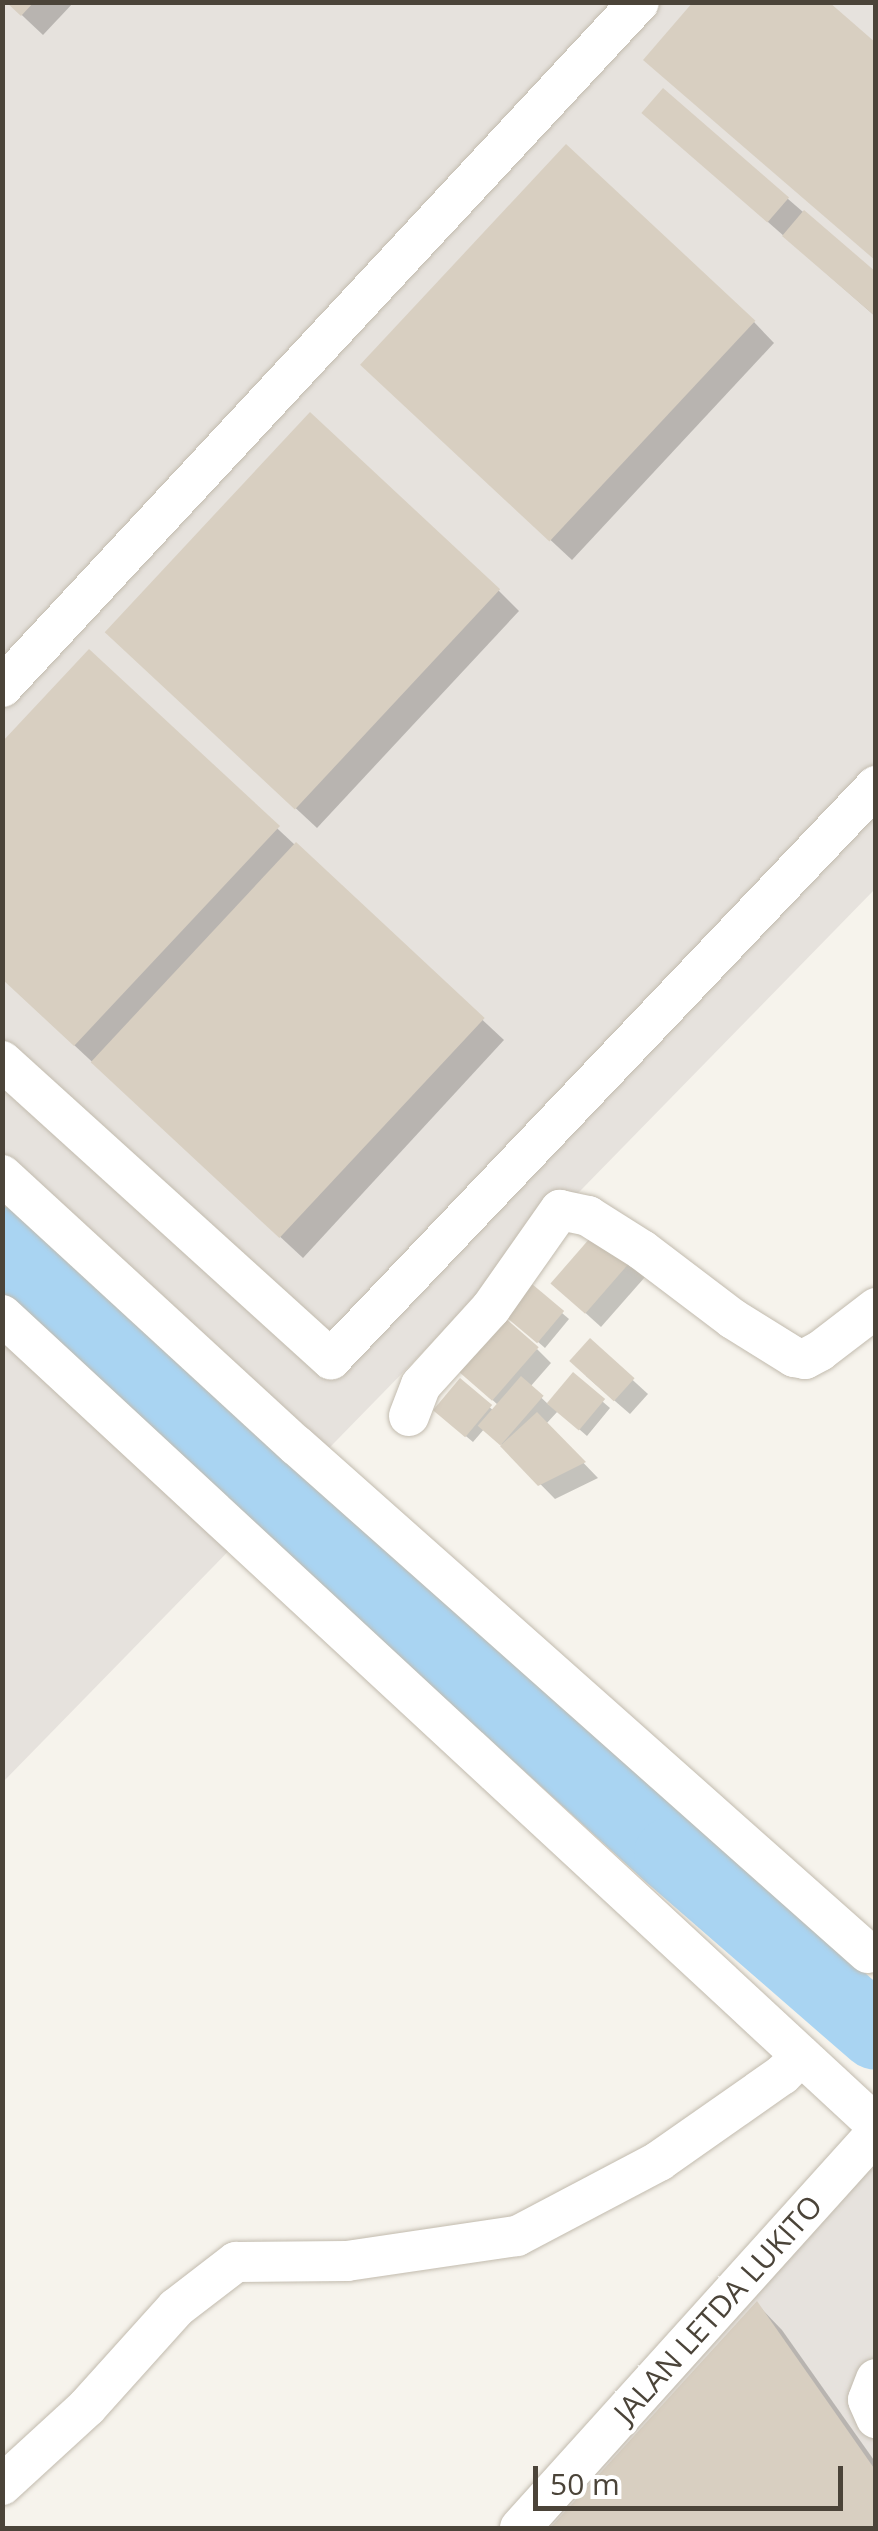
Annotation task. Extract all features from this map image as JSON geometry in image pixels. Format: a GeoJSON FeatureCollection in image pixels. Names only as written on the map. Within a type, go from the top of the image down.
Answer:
{"type":"FeatureCollection","features":[{"type":"Feature","properties":{"kind":"street"},"geometry":{"type":"LineString","coordinates":[[2,687],[638,2]]}},
{"type":"Feature","properties":{"kind":"street"},"geometry":{"type":"LineString","coordinates":[[2,1061],[331,1360],[876,786]]}},
{"type":"Feature","properties":{"kind":"street"},"geometry":{"type":"LineString","coordinates":[[2,1176],[311,1458],[868,1953]]}},
{"type":"Feature","properties":{"kind":"street"},"geometry":{"type":"LineString","coordinates":[[409,1416],[421,1385],[491,1308],[560,1210],[588,1216],[642,1250],[732,1319],[794,1357],[805,1359],[820,1351],[876,1308]]}},
{"type":"Feature","properties":{"kind":"street"},"geometry":{"type":"LineString","coordinates":[[2,1315],[876,2125]]}},
{"type":"Feature","properties":{"kind":"street"},"geometry":{"type":"LineString","coordinates":[[2,2485],[87,2407],[176,2308],[236,2262],[346,2261],[517,2236],[659,2161],[782,2076],[801,2056]]}},
{"type":"Feature","properties":{"kind":"street","name":"JALAN LETDA LUKITO"},"geometry":{"type":"LineString","coordinates":[[520,2528],[876,2134]]}},
{"type":"Feature","properties":{"kind":"street"},"geometry":{"type":"LineString","coordinates":[[876,2379],[868,2400],[876,2418]]}},
{"type":"Feature","properties":{"kind":"shaded area"},"geometry":{"type":"Polygon","coordinates":[[[3,3],[875,3],[875,889],[3,1782],[3,3]]]}},
{"type":"Feature","properties":{"kind":"shaded area"},"geometry":{"type":"Polygon","coordinates":[[[875,2161],[875,2528],[542,2528],[875,2161]]]}},
{"type":"Feature","properties":{"kind":"building"},"geometry":{"type":"Polygon","coordinates":[[[6,2],[34,2],[21,16],[6,2]]]}},
{"type":"Feature","properties":{"kind":"building"},"geometry":{"type":"Polygon","coordinates":[[[693,2],[829,2],[876,43],[876,261],[643,60],[693,2]]]}},
{"type":"Feature","properties":{"kind":"building"},"geometry":{"type":"Polygon","coordinates":[[[663,88],[789,198],[767,222],[641,113],[663,88]]]}},
{"type":"Feature","properties":{"kind":"building"},"geometry":{"type":"Polygon","coordinates":[[[566,144],[755,321],[549,542],[360,365],[566,144]]]}},
{"type":"Feature","properties":{"kind":"building"},"geometry":{"type":"Polygon","coordinates":[[[804,210],[876,272],[876,317],[782,236],[804,210]]]}},
{"type":"Feature","properties":{"kind":"building"},"geometry":{"type":"Polygon","coordinates":[[[310,412],[500,589],[295,809],[105,632],[310,412]]]}},
{"type":"Feature","properties":{"kind":"building"},"geometry":{"type":"Polygon","coordinates":[[[89,649],[280,826],[74,1046],[2,979],[2,742],[89,649]]]}},
{"type":"Feature","properties":{"kind":"building"},"geometry":{"type":"Polygon","coordinates":[[[296,842],[485,1018],[279,1238],[91,1062],[296,842]]]}},
{"type":"Feature","properties":{"kind":"building"},"geometry":{"type":"Polygon","coordinates":[[[597,1230],[632,1260],[585,1314],[550,1284],[597,1230]]]}},
{"type":"Feature","properties":{"kind":"building"},"geometry":{"type":"Polygon","coordinates":[[[532,1284],[564,1311],[537,1343],[505,1316],[532,1284]]]}},
{"type":"Feature","properties":{"kind":"building"},"geometry":{"type":"Polygon","coordinates":[[[504,1317],[539,1347],[492,1401],[457,1371],[504,1317]]]}},
{"type":"Feature","properties":{"kind":"building"},"geometry":{"type":"Polygon","coordinates":[[[590,1338],[635,1378],[614,1401],[569,1361],[590,1338]]]}},
{"type":"Feature","properties":{"kind":"building"},"geometry":{"type":"Polygon","coordinates":[[[573,1372],[605,1399],[579,1430],[547,1403],[573,1372]]]}},
{"type":"Feature","properties":{"kind":"building"},"geometry":{"type":"Polygon","coordinates":[[[521,1376],[544,1396],[500,1445],[478,1426],[521,1376]]]}},
{"type":"Feature","properties":{"kind":"building"},"geometry":{"type":"Polygon","coordinates":[[[460,1378],[492,1405],[465,1437],[433,1410],[460,1378]]]}},
{"type":"Feature","properties":{"kind":"building"},"geometry":{"type":"Polygon","coordinates":[[[537,1412],[586,1462],[538,1486],[500,1446],[537,1412]]]}},
{"type":"Feature","properties":{"kind":"building"},"geometry":{"type":"Polygon","coordinates":[[[757,2301],[876,2471],[876,2528],[550,2528],[757,2301]]]}},
{"type":"Feature","properties":{"kind":"waterway"},"geometry":{"type":"LineString","coordinates":[[2,1244],[671,1854],[876,2032]]}}]}
